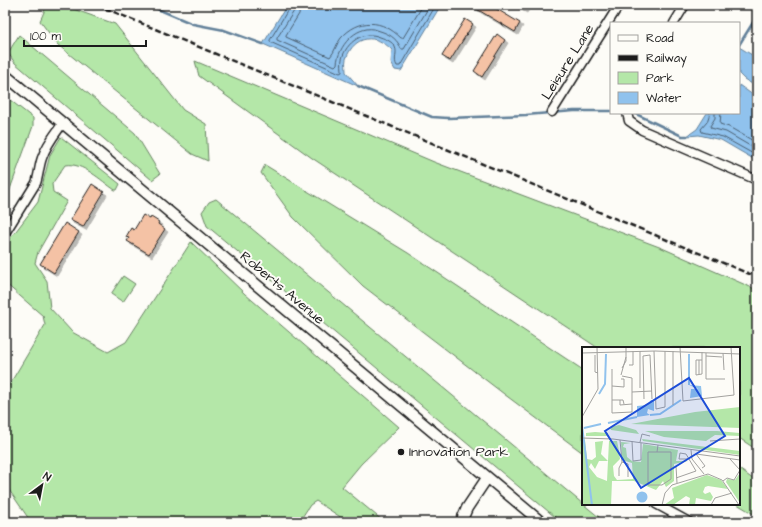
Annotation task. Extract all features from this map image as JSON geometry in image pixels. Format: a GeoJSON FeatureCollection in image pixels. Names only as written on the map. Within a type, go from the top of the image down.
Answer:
{"type":"FeatureCollection","features":[{"type":"Feature","properties":{"kind":"street","name":"Leisure Lane"},"geometry":{"type":"LineString","coordinates":[[552,112],[619,5]]}},
{"type":"Feature","properties":{"kind":"street"},"geometry":{"type":"LineString","coordinates":[[675,22],[685,5]]}},
{"type":"Feature","properties":{"kind":"street","name":"Roberts Avenue"},"geometry":{"type":"LineString","coordinates":[[5,75],[540,522]]}},
{"type":"Feature","properties":{"kind":"street"},"geometry":{"type":"LineString","coordinates":[[627,116],[632,124],[642,130],[757,180]]}},
{"type":"Feature","properties":{"kind":"street"},"geometry":{"type":"LineString","coordinates":[[5,233],[36,183],[44,153],[63,123]]}},
{"type":"Feature","properties":{"kind":"street"},"geometry":{"type":"LineString","coordinates":[[461,522],[467,508],[487,478]]}},
{"type":"Feature","properties":{"kind":"street"},"geometry":{"type":"LineString","coordinates":[[658,505],[689,522]]}},
{"type":"Feature","properties":{"kind":"green space"},"geometry":{"type":"Polygon","coordinates":[[[47,5],[62,5],[115,24],[183,110],[206,124],[208,161],[192,154],[58,45],[40,21],[47,5]]]}},
{"type":"Feature","properties":{"kind":"green space"},"geometry":{"type":"Polygon","coordinates":[[[19,35],[135,133],[160,174],[152,180],[15,63],[8,53],[19,35]]]}},
{"type":"Feature","properties":{"kind":"green space"},"geometry":{"type":"Polygon","coordinates":[[[195,61],[434,162],[662,248],[757,290],[757,450],[740,439],[740,347],[596,347],[312,158],[199,76],[195,61]]]}},
{"type":"Feature","properties":{"kind":"green space"},"geometry":{"type":"Polygon","coordinates":[[[5,96],[33,118],[33,126],[5,203],[5,96]]]}},
{"type":"Feature","properties":{"kind":"green space"},"geometry":{"type":"Polygon","coordinates":[[[61,137],[120,184],[117,190],[115,190],[85,169],[78,166],[65,165],[52,184],[53,192],[67,201],[38,252],[35,263],[47,281],[50,308],[72,332],[108,352],[126,342],[191,242],[245,294],[399,427],[361,464],[342,487],[386,522],[348,522],[316,501],[310,505],[299,522],[31,522],[5,484],[5,392],[45,325],[43,316],[5,283],[5,243],[38,202],[50,155],[61,137]]]}},
{"type":"Feature","properties":{"kind":"green space"},"geometry":{"type":"Polygon","coordinates":[[[265,165],[408,253],[582,369],[582,452],[363,286],[293,217],[261,173],[265,165]]]}},
{"type":"Feature","properties":{"kind":"green space"},"geometry":{"type":"Polygon","coordinates":[[[216,199],[582,503],[582,505],[585,505],[605,522],[561,522],[207,226],[202,212],[209,202],[216,199]]]}},
{"type":"Feature","properties":{"kind":"green space"},"geometry":{"type":"Polygon","coordinates":[[[123,276],[135,284],[123,302],[111,294],[123,276]]]}},
{"type":"Feature","properties":{"kind":"green space"},"geometry":{"type":"Polygon","coordinates":[[[740,470],[757,482],[757,516],[739,505],[740,505],[740,470]]]}},
{"type":"Feature","properties":{"kind":"water"},"geometry":{"type":"Polygon","coordinates":[[[287,5],[441,5],[401,71],[395,70],[391,63],[392,50],[379,41],[366,39],[354,45],[346,59],[346,72],[358,86],[263,44],[287,5]]]}},
{"type":"Feature","properties":{"kind":"water"},"geometry":{"type":"Polygon","coordinates":[[[740,48],[757,58],[757,87],[740,75],[740,48]]]}},
{"type":"Feature","properties":{"kind":"water"},"geometry":{"type":"Polygon","coordinates":[[[740,86],[757,98],[757,161],[721,140],[699,135],[687,136],[697,129],[706,114],[740,114],[740,86]]]}},
{"type":"Feature","properties":{"kind":"building"},"geometry":{"type":"Polygon","coordinates":[[[470,5],[490,5],[520,23],[515,32],[470,5]]]}},
{"type":"Feature","properties":{"kind":"building"},"geometry":{"type":"Polygon","coordinates":[[[515,5],[527,5],[524,10],[515,5]]]}},
{"type":"Feature","properties":{"kind":"building"},"geometry":{"type":"Polygon","coordinates":[[[465,19],[473,24],[450,61],[442,56],[465,19]]]}},
{"type":"Feature","properties":{"kind":"building"},"geometry":{"type":"Polygon","coordinates":[[[497,34],[505,40],[482,77],[474,71],[497,34]]]}},
{"type":"Feature","properties":{"kind":"building"},"geometry":{"type":"Polygon","coordinates":[[[92,184],[104,192],[83,227],[70,220],[92,184]]]}},
{"type":"Feature","properties":{"kind":"building"},"geometry":{"type":"Polygon","coordinates":[[[143,215],[150,219],[151,217],[159,222],[158,224],[165,229],[149,254],[127,241],[129,238],[126,237],[131,228],[134,230],[143,215]]]}},
{"type":"Feature","properties":{"kind":"building"},"geometry":{"type":"Polygon","coordinates":[[[65,223],[79,232],[54,273],[40,264],[65,223]]]}},
{"type":"Feature","properties":{"kind":"waterway"},"geometry":{"type":"LineString","coordinates":[[148,5],[193,24],[224,30],[263,44]]}},
{"type":"Feature","properties":{"kind":"waterway"},"geometry":{"type":"LineString","coordinates":[[740,43],[757,16]]}},
{"type":"Feature","properties":{"kind":"waterway"},"geometry":{"type":"LineString","coordinates":[[358,86],[432,117],[448,118],[526,115],[574,111],[610,111]]}},
{"type":"Feature","properties":{"kind":"waterway"},"geometry":{"type":"LineString","coordinates":[[636,114],[682,136],[687,136]]}},
{"type":"Feature","properties":{"kind":"railway"},"geometry":{"type":"LineString","coordinates":[[97,5],[757,277]]}},
{"type":"Feature","properties":{"kind":"place","name":"Innovation Park"},"geometry":{"type":"Point","coordinates":[401,452]}}]}
